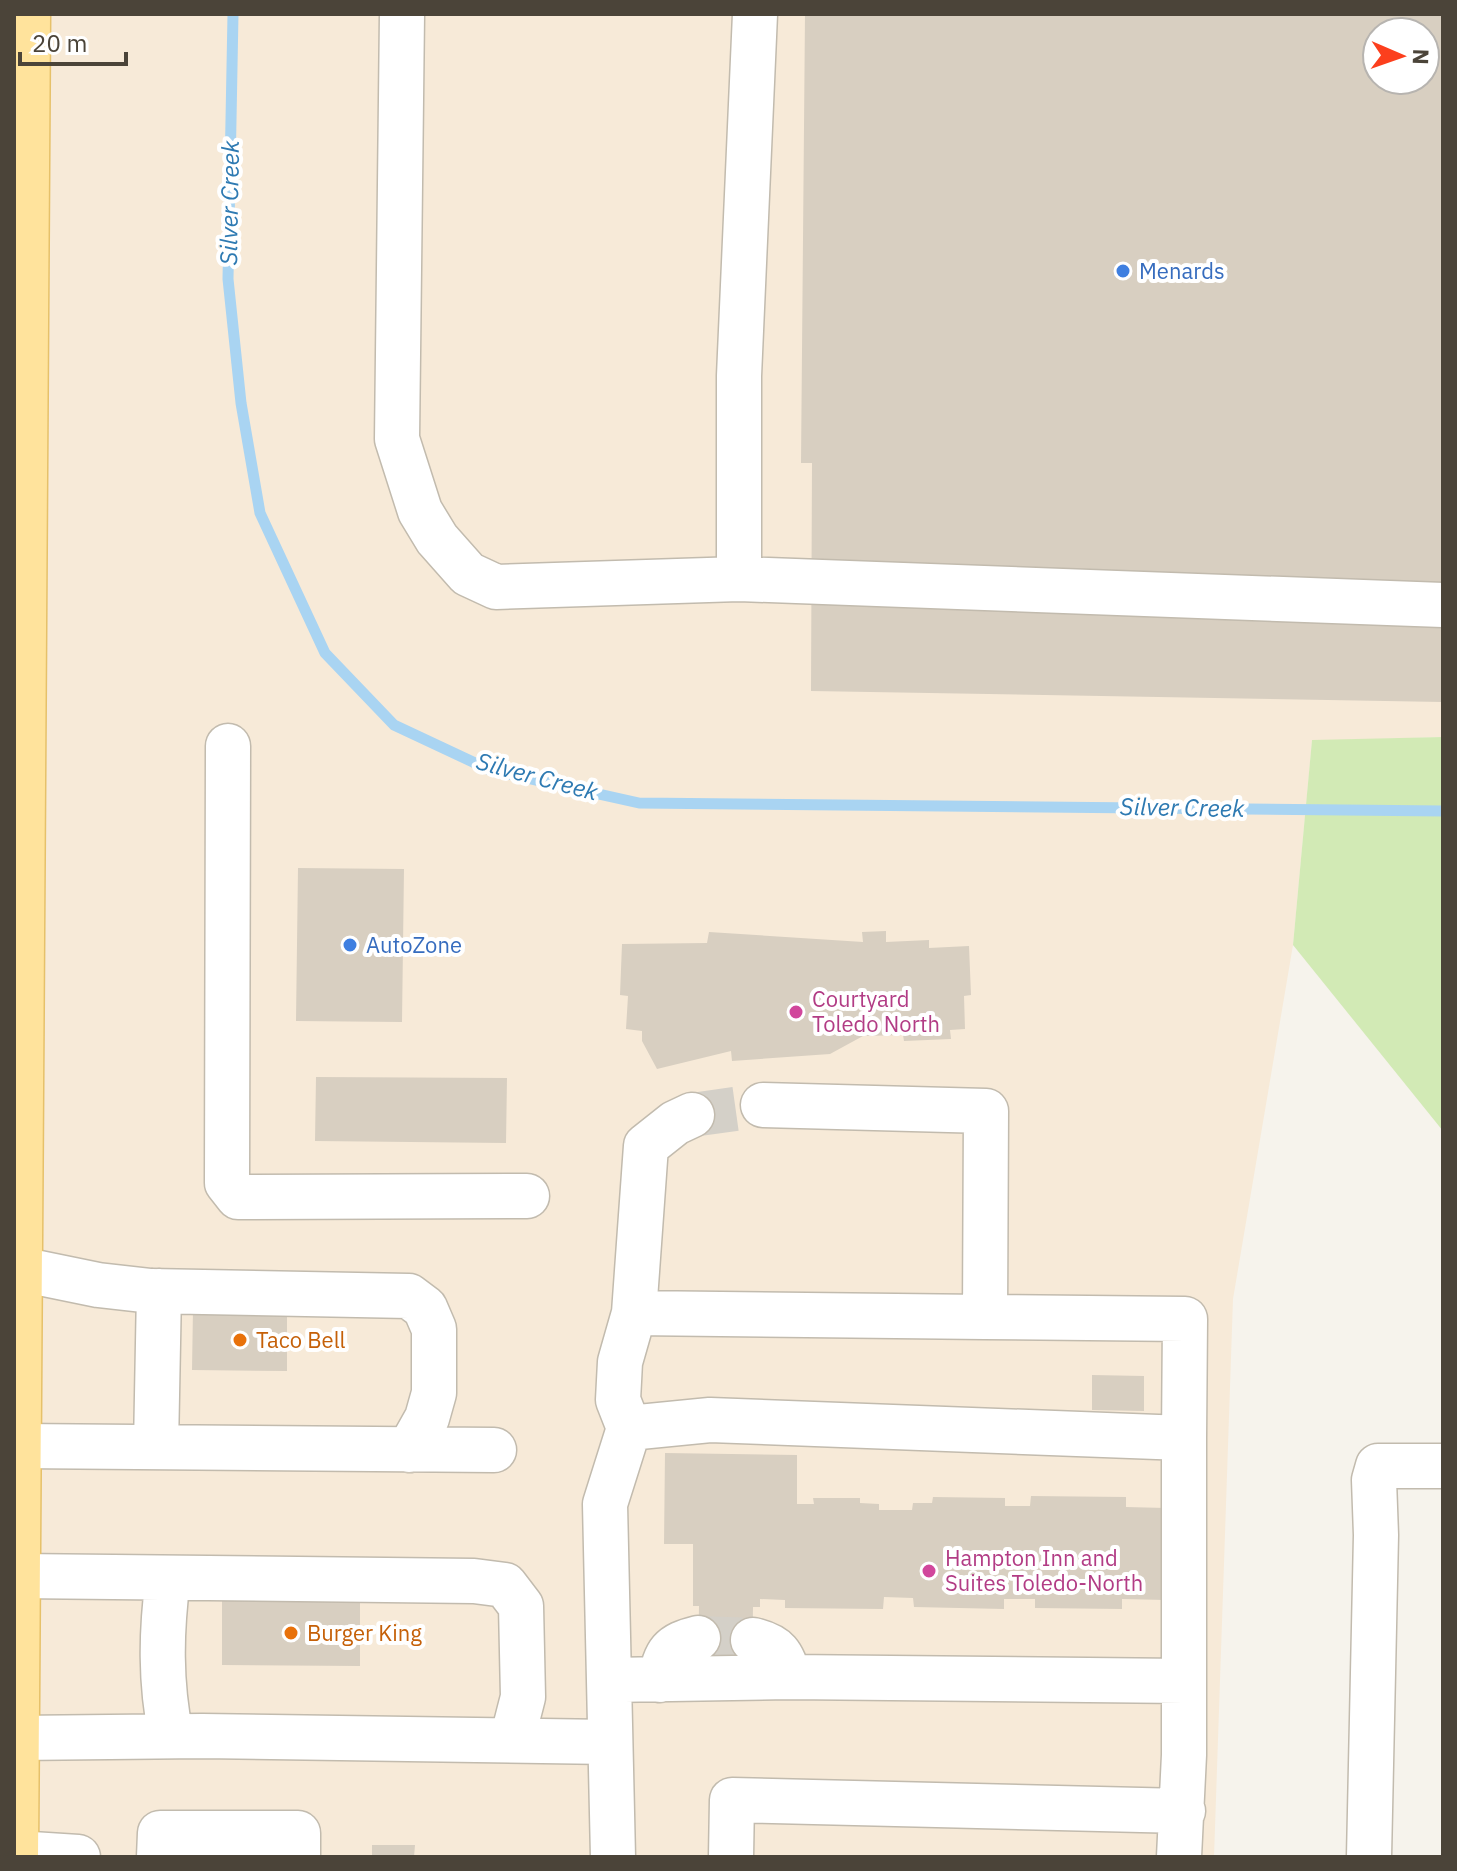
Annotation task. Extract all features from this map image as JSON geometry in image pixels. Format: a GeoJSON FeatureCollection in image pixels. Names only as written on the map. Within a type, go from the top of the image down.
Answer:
{"type":"FeatureCollection","features":[{"type":"Feature","properties":{"kind":"main road"},"geometry":{"type":"LineString","coordinates":[[16,1855],[28,14]]}},
{"type":"Feature","properties":{"kind":"lane"},"geometry":{"type":"LineString","coordinates":[[402,14],[397,439],[426,520],[437,539],[468,574],[496,587],[739,579],[1443,605]]}},
{"type":"Feature","properties":{"kind":"lane"},"geometry":{"type":"LineString","coordinates":[[739,579],[739,376],[755,14]]}},
{"type":"Feature","properties":{"kind":"lane"},"geometry":{"type":"LineString","coordinates":[[228,746],[227,1183],[238,1197],[527,1196]]}},
{"type":"Feature","properties":{"kind":"lane"},"geometry":{"type":"LineString","coordinates":[[763,1105],[986,1111],[985,1317]]}},
{"type":"Feature","properties":{"kind":"lane"},"geometry":{"type":"LineString","coordinates":[[613,1857],[605,1504],[629,1428],[618,1400],[620,1362],[634,1313],[646,1146],[675,1123],[692,1115]]}},
{"type":"Feature","properties":{"kind":"lane"},"geometry":{"type":"LineString","coordinates":[[20,1269],[98,1285],[159,1291],[409,1296],[425,1308],[434,1329],[434,1393],[427,1418],[409,1450]]}},
{"type":"Feature","properties":{"kind":"lane"},"geometry":{"type":"LineString","coordinates":[[156,1447],[159,1291]]}},
{"type":"Feature","properties":{"kind":"lane"},"geometry":{"type":"LineString","coordinates":[[634,1313],[1185,1319],[1183,1811],[1179,1857]]}},
{"type":"Feature","properties":{"kind":"lane"},"geometry":{"type":"LineString","coordinates":[[629,1428],[710,1420],[1184,1438]]}},
{"type":"Feature","properties":{"kind":"lane"},"geometry":{"type":"LineString","coordinates":[[19,1446],[494,1450]]}},
{"type":"Feature","properties":{"kind":"lane"},"geometry":{"type":"LineString","coordinates":[[1369,1857],[1376,1535],[1374,1480],[1378,1466],[1443,1466]]}},
{"type":"Feature","properties":{"kind":"lane"},"geometry":{"type":"LineString","coordinates":[[18,1576],[474,1581],[505,1585],[521,1606],[523,1697],[512,1740]]}},
{"type":"Feature","properties":{"kind":"lane"},"geometry":{"type":"LineString","coordinates":[[168,1578],[161,1627],[163,1699],[187,1736]]}},
{"type":"Feature","properties":{"kind":"lane"},"geometry":{"type":"LineString","coordinates":[[660,1680],[665,1656],[679,1643],[698,1638]]}},
{"type":"Feature","properties":{"kind":"lane"},"geometry":{"type":"LineString","coordinates":[[753,1640],[772,1644],[782,1653],[789,1677]]}},
{"type":"Feature","properties":{"kind":"lane"},"geometry":{"type":"LineString","coordinates":[[609,1680],[789,1677],[1184,1681]]}},
{"type":"Feature","properties":{"kind":"lane"},"geometry":{"type":"LineString","coordinates":[[16,1721],[187,1736],[610,1742]]}},
{"type":"Feature","properties":{"kind":"lane"},"geometry":{"type":"LineString","coordinates":[[739,1853],[732,1800],[1183,1811]]}},
{"type":"Feature","properties":{"kind":"lane"},"geometry":{"type":"LineString","coordinates":[[159,1857],[160,1833],[298,1833],[298,1857]]}},
{"type":"Feature","properties":{"kind":"lane"},"geometry":{"type":"LineString","coordinates":[[16,1855],[78,1857]]}},
{"type":"Feature","properties":{"kind":"shaded area"},"geometry":{"type":"Polygon","coordinates":[[[14,14],[1443,14],[1443,737],[1312,741],[1293,945],[1233,1299],[1214,1857],[14,1857],[14,14]]]}},
{"type":"Feature","properties":{"kind":"green space"},"geometry":{"type":"Polygon","coordinates":[[[1443,737],[1443,1131],[1293,945],[1312,740],[1443,737]]]}},
{"type":"Feature","properties":{"kind":"building","name":"Menards"},"geometry":{"type":"Polygon","coordinates":[[[805,14],[1443,14],[1443,702],[811,691],[812,463],[801,463],[805,14]]]}},
{"type":"Feature","properties":{"kind":"building","name":"AutoZone"},"geometry":{"type":"Polygon","coordinates":[[[298,868],[404,869],[402,1022],[296,1021],[298,868]]]}},
{"type":"Feature","properties":{"kind":"building","name":"Courtyard Toledo North"},"geometry":{"type":"Polygon","coordinates":[[[886,931],[886,942],[929,940],[929,948],[969,946],[971,995],[964,996],[965,1029],[950,1030],[951,1039],[904,1041],[903,1035],[863,1036],[830,1054],[732,1061],[731,1051],[657,1069],[642,1041],[642,1031],[626,1029],[628,996],[620,995],[622,944],[707,943],[709,932],[863,942],[862,932],[886,931]]]}},
{"type":"Feature","properties":{"kind":"building"},"geometry":{"type":"Polygon","coordinates":[[[316,1077],[507,1078],[506,1143],[315,1141],[316,1077]]]}},
{"type":"Feature","properties":{"kind":"building","name":"Taco Bell"},"geometry":{"type":"Polygon","coordinates":[[[193,1309],[287,1310],[287,1371],[192,1370],[193,1309]]]}},
{"type":"Feature","properties":{"kind":"building"},"geometry":{"type":"Polygon","coordinates":[[[1092,1375],[1144,1376],[1144,1411],[1092,1410],[1092,1375]]]}},
{"type":"Feature","properties":{"kind":"building","name":"Hampton Inn and Suites Toledo-North"},"geometry":{"type":"Polygon","coordinates":[[[665,1453],[797,1455],[797,1504],[814,1504],[813,1498],[860,1498],[860,1503],[879,1504],[879,1510],[912,1510],[913,1503],[932,1503],[933,1497],[1005,1498],[1005,1506],[1030,1506],[1031,1496],[1126,1497],[1126,1507],[1166,1508],[1165,1600],[1122,1599],[1122,1609],[1035,1608],[1035,1599],[1004,1599],[1004,1609],[914,1607],[913,1598],[884,1597],[883,1609],[785,1608],[785,1600],[760,1599],[760,1607],[753,1607],[752,1673],[698,1673],[699,1606],[693,1606],[693,1544],[664,1544],[665,1453]]]}},
{"type":"Feature","properties":{"kind":"building","name":"Burger King"},"geometry":{"type":"Polygon","coordinates":[[[222,1600],[360,1601],[360,1666],[222,1665],[222,1600]]]}},
{"type":"Feature","properties":{"kind":"building"},"geometry":{"type":"Polygon","coordinates":[[[372,1845],[415,1845],[414,1857],[372,1857],[372,1845]]]}},
{"type":"Feature","properties":{"kind":"waterway","name":"Silver Creek"},"geometry":{"type":"LineString","coordinates":[[233,14],[228,279],[241,403],[260,513],[325,653],[394,725],[490,770],[639,803],[1443,811]]}},
{"type":"Feature","properties":{"kind":"tunnel"},"geometry":{"type":"LineString","coordinates":[[692,1115],[763,1105]]}},
{"type":"Feature","properties":{"kind":"tunnel"},"geometry":{"type":"LineString","coordinates":[[698,1638],[753,1640]]}},
{"type":"Feature","properties":{"kind":"place","name":"Menards"},"geometry":{"type":"Point","coordinates":[1123,271]}},
{"type":"Feature","properties":{"kind":"place","name":"AutoZone"},"geometry":{"type":"Point","coordinates":[350,945]}},
{"type":"Feature","properties":{"kind":"place","name":"Courtyard Toledo North"},"geometry":{"type":"Point","coordinates":[796,1012]}},
{"type":"Feature","properties":{"kind":"place","name":"Taco Bell"},"geometry":{"type":"Point","coordinates":[240,1340]}},
{"type":"Feature","properties":{"kind":"place","name":"Hampton Inn and Suites Toledo-North"},"geometry":{"type":"Point","coordinates":[929,1571]}},
{"type":"Feature","properties":{"kind":"place","name":"Burger King"},"geometry":{"type":"Point","coordinates":[291,1633]}}]}
